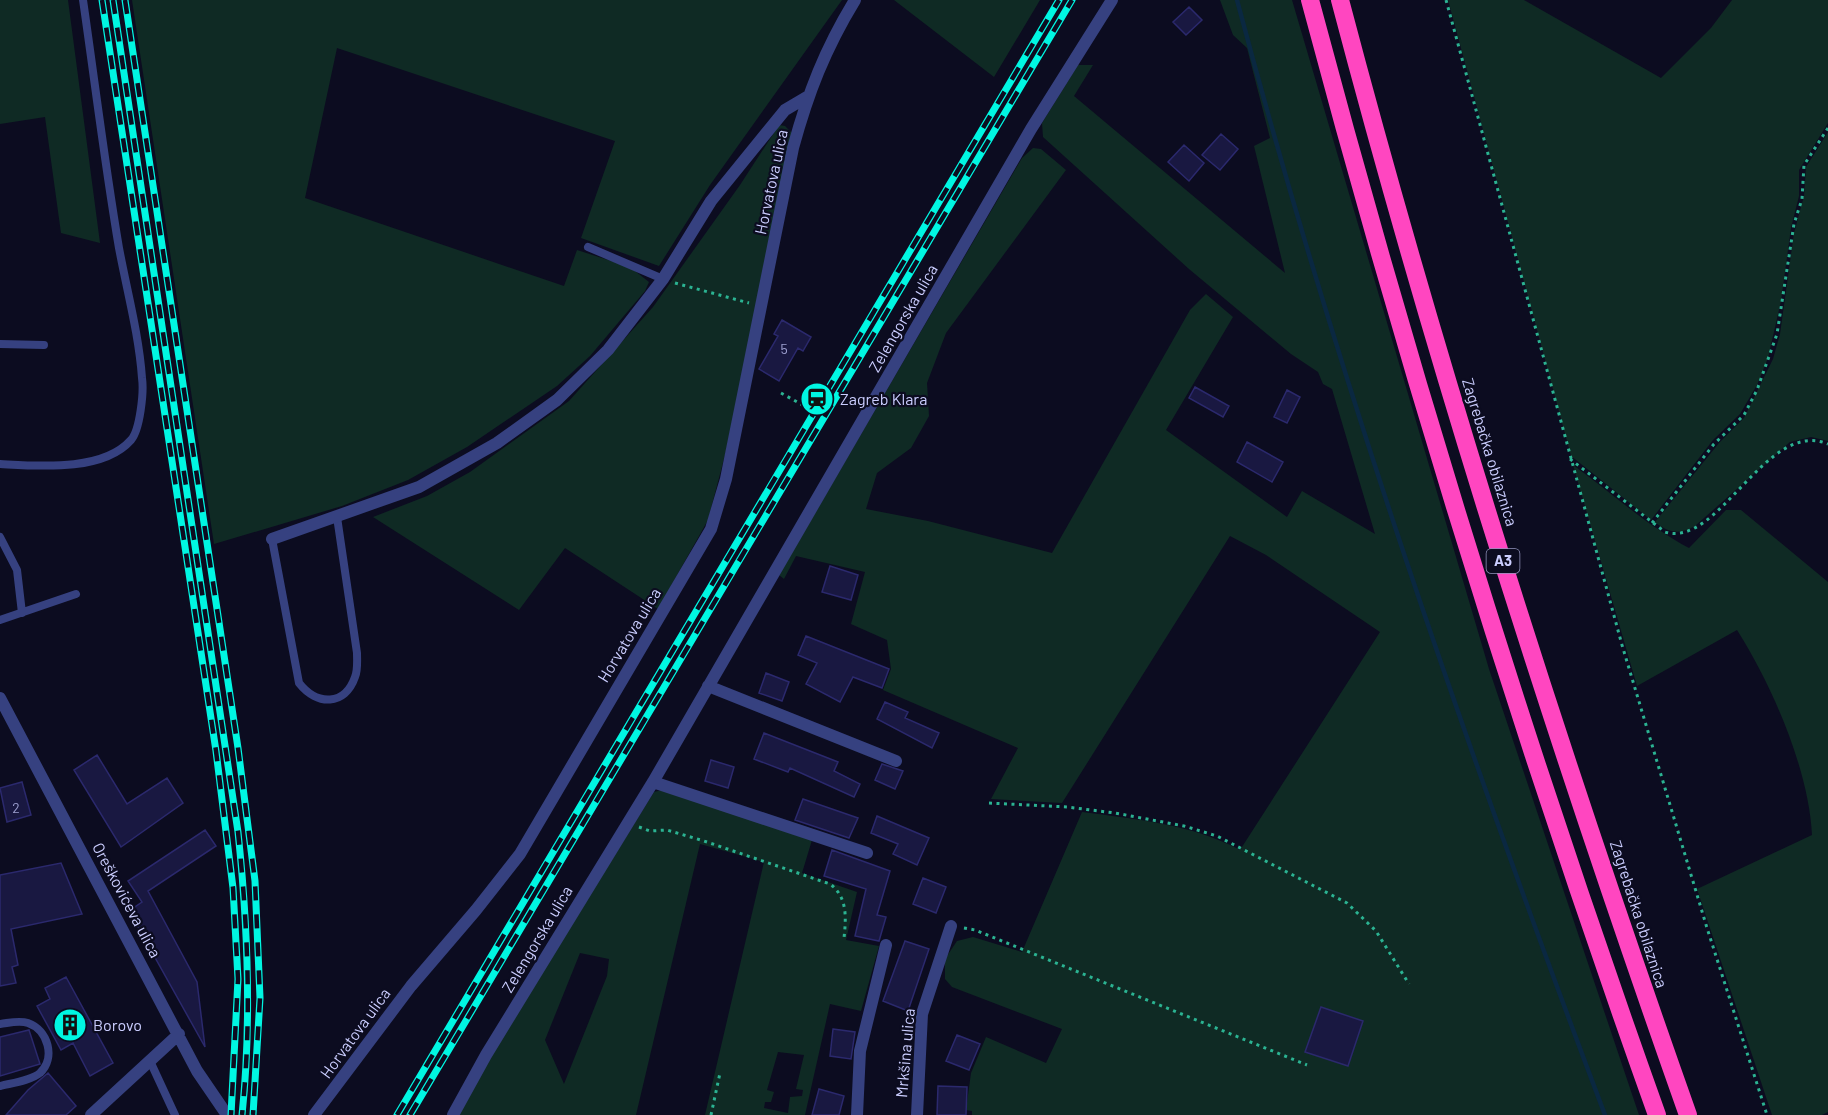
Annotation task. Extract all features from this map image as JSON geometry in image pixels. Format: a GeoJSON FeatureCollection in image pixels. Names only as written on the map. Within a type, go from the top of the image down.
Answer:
{"type":"FeatureCollection","features":[{"type":"Feature","properties":{"kind":"highway","name":"A3"},"geometry":{"type":"LineString","coordinates":[[1310,0],[1348,139],[1471,556],[1550,801],[1657,1115]]}},
{"type":"Feature","properties":{"kind":"highway","name":"Zagrebačka obilaznica"},"geometry":{"type":"LineString","coordinates":[[1340,0],[1374,132],[1448,386],[1555,723],[1688,1115]]}},
{"type":"Feature","properties":{"kind":"street","name":"Horvatova ulica"},"geometry":{"type":"LineString","coordinates":[[314,1115],[411,986],[520,854],[711,529],[726,479],[763,306],[793,148],[818,69],[855,0]]}},
{"type":"Feature","properties":{"kind":"street","name":"Zelengorska ulica"},"geometry":{"type":"LineString","coordinates":[[453,1115],[486,1055],[652,782],[1031,129],[1112,0]]}},
{"type":"Feature","properties":{"kind":"street","name":"Horvatova ulica"},"geometry":{"type":"LineString","coordinates":[[272,539],[419,487],[497,443],[557,399],[608,350],[663,279],[711,201],[785,110],[807,98]]}},
{"type":"Feature","properties":{"kind":"street"},"geometry":{"type":"LineString","coordinates":[[708,686],[896,761]]}},
{"type":"Feature","properties":{"kind":"street","name":"Oreškovićeva ulica"},"geometry":{"type":"LineString","coordinates":[[0,698],[197,1071],[227,1115]]}},
{"type":"Feature","properties":{"kind":"street"},"geometry":{"type":"LineString","coordinates":[[652,782],[867,853]]}},
{"type":"Feature","properties":{"kind":"street","name":"Mrkšina ulica"},"geometry":{"type":"LineString","coordinates":[[917,1115],[922,1014],[951,926]]}},
{"type":"Feature","properties":{"kind":"street"},"geometry":{"type":"LineString","coordinates":[[857,1115],[860,1052],[886,945]]}},
{"type":"Feature","properties":{"kind":"street"},"geometry":{"type":"LineString","coordinates":[[92,1115],[179,1034]]}},
{"type":"Feature","properties":{"kind":"lane"},"geometry":{"type":"LineString","coordinates":[[0,464],[50,466],[93,460],[117,451],[132,439],[140,414],[143,380],[119,246],[83,0]]}},
{"type":"Feature","properties":{"kind":"lane"},"geometry":{"type":"LineString","coordinates":[[588,247],[663,279]]}},
{"type":"Feature","properties":{"kind":"lane"},"geometry":{"type":"LineString","coordinates":[[0,344],[44,345]]}},
{"type":"Feature","properties":{"kind":"lane"},"geometry":{"type":"LineString","coordinates":[[272,539],[299,684],[309,696],[319,700],[333,699],[348,690],[356,675],[357,652],[337,517]]}},
{"type":"Feature","properties":{"kind":"lane"},"geometry":{"type":"LineString","coordinates":[[0,537],[17,570],[22,613]]}},
{"type":"Feature","properties":{"kind":"lane"},"geometry":{"type":"LineString","coordinates":[[0,620],[76,594]]}},
{"type":"Feature","properties":{"kind":"lane"},"geometry":{"type":"LineString","coordinates":[[0,1024],[23,1022],[36,1027],[45,1037],[49,1054],[45,1066],[35,1076],[0,1086]]}},
{"type":"Feature","properties":{"kind":"lane"},"geometry":{"type":"LineString","coordinates":[[150,1061],[175,1115]]}},
{"type":"Feature","properties":{"kind":"path"},"geometry":{"type":"LineString","coordinates":[[1446,0],[1568,458],[1707,928],[1767,1115]]}},
{"type":"Feature","properties":{"kind":"path"},"geometry":{"type":"LineString","coordinates":[[1652,523],[1714,444],[1744,415],[1757,390],[1777,334],[1794,224],[1802,199],[1804,165],[1828,128]]}},
{"type":"Feature","properties":{"kind":"path"},"geometry":{"type":"LineString","coordinates":[[663,279],[763,306]]}},
{"type":"Feature","properties":{"kind":"path"},"geometry":{"type":"LineString","coordinates":[[781,393],[810,409]]}},
{"type":"Feature","properties":{"kind":"path"},"geometry":{"type":"LineString","coordinates":[[1568,458],[1652,523],[1673,535],[1683,535],[1693,530],[1781,451],[1802,441],[1815,439],[1828,444]]}},
{"type":"Feature","properties":{"kind":"path"},"geometry":{"type":"LineString","coordinates":[[989,803],[1067,807],[1115,813],[1218,836],[1347,903],[1376,931],[1409,984]]}},
{"type":"Feature","properties":{"kind":"path"},"geometry":{"type":"LineString","coordinates":[[628,822],[650,831],[667,831],[704,841],[830,884],[842,899],[846,913],[844,938]]}},
{"type":"Feature","properties":{"kind":"path"},"geometry":{"type":"LineString","coordinates":[[951,926],[975,930],[1307,1065]]}},
{"type":"Feature","properties":{"kind":"path"},"geometry":{"type":"LineString","coordinates":[[711,1115],[720,1073]]}},
{"type":"Feature","properties":{"kind":"green space"},"geometry":{"type":"Polygon","coordinates":[[[0,0],[68,0],[100,243],[61,233],[45,117],[0,124],[0,0]]]}},
{"type":"Feature","properties":{"kind":"green space"},"geometry":{"type":"Polygon","coordinates":[[[132,0],[842,0],[710,185],[659,266],[581,238],[615,141],[337,48],[305,198],[564,286],[577,250],[630,267],[649,282],[645,291],[590,356],[557,386],[467,447],[408,480],[342,506],[214,544],[132,0]]]}},
{"type":"Feature","properties":{"kind":"green space"},"geometry":{"type":"Polygon","coordinates":[[[894,0],[1040,0],[994,77],[894,0]]]}},
{"type":"Feature","properties":{"kind":"green space"},"geometry":{"type":"Polygon","coordinates":[[[1220,0],[1292,0],[1489,669],[1639,1115],[972,1115],[972,1111],[966,1110],[971,1073],[986,1037],[1046,1063],[1062,1029],[952,987],[945,979],[945,959],[957,941],[973,937],[1022,952],[1082,812],[1183,828],[1222,841],[1240,850],[1380,632],[1266,555],[1230,536],[1062,803],[991,799],[1018,748],[883,690],[891,669],[887,640],[851,624],[865,572],[796,556],[784,579],[779,575],[1022,158],[1033,148],[1041,149],[1066,170],[946,333],[927,383],[929,416],[911,448],[877,473],[866,509],[928,521],[1052,553],[1190,310],[1206,294],[1233,317],[1166,430],[1287,517],[1302,491],[1375,534],[1332,389],[1323,384],[1318,372],[1291,354],[1189,269],[1043,137],[1042,123],[1078,65],[1093,65],[1074,96],[1285,273],[1254,146],[1270,138],[1247,48],[1233,35],[1220,0]]]}},
{"type":"Feature","properties":{"kind":"green space"},"geometry":{"type":"Polygon","coordinates":[[[1448,0],[1524,0],[1661,78],[1711,28],[1732,0],[1828,0],[1828,123],[1799,170],[1799,196],[1791,228],[1781,301],[1768,358],[1757,385],[1740,414],[1713,440],[1651,520],[1571,456],[1448,0]]]}},
{"type":"Feature","properties":{"kind":"green space"},"geometry":{"type":"Polygon","coordinates":[[[779,125],[785,126],[792,133],[726,451],[708,520],[658,609],[565,548],[519,610],[373,517],[427,496],[470,472],[569,401],[653,307],[740,185],[779,125]]]}},
{"type":"Feature","properties":{"kind":"green space"},"geometry":{"type":"Polygon","coordinates":[[[1828,132],[1828,441],[1811,437],[1790,442],[1695,526],[1679,532],[1665,529],[1655,522],[1719,443],[1744,418],[1773,359],[1780,334],[1794,233],[1804,196],[1806,167],[1828,132]]]}},
{"type":"Feature","properties":{"kind":"green space"},"geometry":{"type":"Polygon","coordinates":[[[1573,465],[1644,519],[1689,548],[1726,510],[1741,510],[1828,582],[1828,1112],[1822,1115],[1772,1115],[1697,889],[1812,835],[1804,783],[1786,729],[1763,676],[1737,630],[1637,686],[1573,465]]]}},
{"type":"Feature","properties":{"kind":"green space"},"geometry":{"type":"Polygon","coordinates":[[[662,790],[812,840],[802,873],[857,892],[846,940],[879,946],[861,1011],[830,1004],[805,1115],[705,1115],[764,862],[700,844],[636,1115],[458,1115],[498,1043],[654,792],[662,790]],[[580,953],[545,1040],[564,1084],[607,976],[609,959],[580,953]],[[778,1052],[767,1090],[774,1092],[771,1102],[765,1102],[764,1108],[788,1113],[790,1097],[802,1096],[803,1090],[796,1089],[804,1055],[778,1052]]]}},
{"type":"Feature","properties":{"kind":"building"},"geometry":{"type":"Polygon","coordinates":[[[1189,7],[1202,20],[1186,35],[1173,22],[1189,7]]]}},
{"type":"Feature","properties":{"kind":"building"},"geometry":{"type":"Polygon","coordinates":[[[1221,134],[1238,149],[1220,170],[1202,155],[1221,134]]]}},
{"type":"Feature","properties":{"kind":"building"},"geometry":{"type":"Polygon","coordinates":[[[1184,145],[1204,163],[1189,181],[1168,162],[1184,145]]]}},
{"type":"Feature","properties":{"kind":"building"},"geometry":{"type":"Polygon","coordinates":[[[782,320],[811,337],[803,351],[798,348],[779,381],[759,369],[778,336],[774,334],[782,320]]]}},
{"type":"Feature","properties":{"kind":"building"},"geometry":{"type":"Polygon","coordinates":[[[1195,387],[1229,406],[1223,417],[1189,398],[1195,387]]]}},
{"type":"Feature","properties":{"kind":"building"},"geometry":{"type":"Polygon","coordinates":[[[1287,390],[1300,397],[1287,423],[1274,417],[1287,390]]]}},
{"type":"Feature","properties":{"kind":"building"},"geometry":{"type":"Polygon","coordinates":[[[1247,442],[1283,462],[1272,482],[1237,462],[1247,442]]]}},
{"type":"Feature","properties":{"kind":"building"},"geometry":{"type":"Polygon","coordinates":[[[830,566],[858,575],[851,600],[822,592],[830,566]]]}},
{"type":"Feature","properties":{"kind":"building"},"geometry":{"type":"Polygon","coordinates":[[[806,636],[889,669],[882,688],[853,677],[840,702],[806,684],[817,663],[798,655],[806,636]]]}},
{"type":"Feature","properties":{"kind":"building"},"geometry":{"type":"Polygon","coordinates":[[[766,673],[789,682],[782,701],[759,693],[766,673]]]}},
{"type":"Feature","properties":{"kind":"building"},"geometry":{"type":"Polygon","coordinates":[[[885,702],[908,712],[905,718],[939,733],[932,748],[877,719],[885,702]]]}},
{"type":"Feature","properties":{"kind":"building"},"geometry":{"type":"Polygon","coordinates":[[[764,733],[838,762],[834,771],[860,784],[854,797],[790,768],[788,772],[754,759],[764,733]]]}},
{"type":"Feature","properties":{"kind":"building"},"geometry":{"type":"Polygon","coordinates":[[[97,755],[127,804],[167,778],[183,803],[121,847],[74,770],[97,755]]]}},
{"type":"Feature","properties":{"kind":"building"},"geometry":{"type":"Polygon","coordinates":[[[711,760],[734,767],[728,788],[705,781],[711,760]]]}},
{"type":"Feature","properties":{"kind":"building"},"geometry":{"type":"Polygon","coordinates":[[[882,764],[903,771],[895,789],[875,780],[882,764]]]}},
{"type":"Feature","properties":{"kind":"building"},"geometry":{"type":"Polygon","coordinates":[[[22,782],[31,815],[7,822],[0,788],[22,782]]]}},
{"type":"Feature","properties":{"kind":"building"},"geometry":{"type":"Polygon","coordinates":[[[803,799],[858,818],[849,838],[795,820],[803,799]]]}},
{"type":"Feature","properties":{"kind":"building"},"geometry":{"type":"Polygon","coordinates":[[[877,816],[929,838],[917,865],[893,854],[898,844],[871,833],[877,816]]]}},
{"type":"Feature","properties":{"kind":"building"},"geometry":{"type":"Polygon","coordinates":[[[205,830],[216,846],[148,891],[197,982],[205,1047],[129,911],[142,902],[128,881],[205,830]]]}},
{"type":"Feature","properties":{"kind":"building"},"geometry":{"type":"Polygon","coordinates":[[[832,850],[890,871],[877,915],[886,917],[879,941],[855,936],[866,889],[824,876],[832,850]]]}},
{"type":"Feature","properties":{"kind":"building"},"geometry":{"type":"Polygon","coordinates":[[[61,863],[82,914],[11,929],[18,965],[12,967],[16,983],[0,986],[0,875],[61,863]]]}},
{"type":"Feature","properties":{"kind":"building"},"geometry":{"type":"Polygon","coordinates":[[[923,878],[946,887],[936,913],[913,904],[923,878]]]}},
{"type":"Feature","properties":{"kind":"building"},"geometry":{"type":"Polygon","coordinates":[[[905,941],[929,949],[908,1011],[883,1001],[905,941]]]}},
{"type":"Feature","properties":{"kind":"building","name":"Borovo"},"geometry":{"type":"Polygon","coordinates":[[[66,977],[113,1063],[90,1076],[73,1043],[61,1050],[37,1006],[50,999],[45,988],[66,977]]]}},
{"type":"Feature","properties":{"kind":"building"},"geometry":{"type":"Polygon","coordinates":[[[1321,1007],[1363,1021],[1348,1066],[1305,1052],[1321,1007]]]}},
{"type":"Feature","properties":{"kind":"building"},"geometry":{"type":"Polygon","coordinates":[[[833,1029],[855,1032],[851,1059],[830,1056],[833,1029]]]}},
{"type":"Feature","properties":{"kind":"building"},"geometry":{"type":"Polygon","coordinates":[[[29,1030],[40,1064],[0,1076],[0,1037],[29,1030]]]}},
{"type":"Feature","properties":{"kind":"building"},"geometry":{"type":"Polygon","coordinates":[[[957,1035],[980,1044],[969,1070],[946,1061],[957,1035]]]}},
{"type":"Feature","properties":{"kind":"building"},"geometry":{"type":"Polygon","coordinates":[[[48,1073],[76,1106],[66,1115],[6,1115],[28,1090],[48,1073]]]}},
{"type":"Feature","properties":{"kind":"building"},"geometry":{"type":"Polygon","coordinates":[[[938,1086],[967,1087],[966,1115],[937,1115],[938,1086]]]}},
{"type":"Feature","properties":{"kind":"building"},"geometry":{"type":"Polygon","coordinates":[[[819,1089],[844,1096],[839,1115],[812,1115],[819,1089]]]}},
{"type":"Feature","properties":{"kind":"waterway"},"geometry":{"type":"LineString","coordinates":[[1237,0],[1317,282],[1407,562],[1503,840],[1605,1115]]}},
{"type":"Feature","properties":{"kind":"railway"},"geometry":{"type":"LineString","coordinates":[[102,0],[216,751],[233,888],[238,979],[231,1115]]}},
{"type":"Feature","properties":{"kind":"railway"},"geometry":{"type":"LineString","coordinates":[[113,0],[238,832],[244,903],[248,1009],[242,1115]]}},
{"type":"Feature","properties":{"kind":"railway"},"geometry":{"type":"LineString","coordinates":[[125,0],[238,748],[255,881],[260,998],[253,1115]]}},
{"type":"Feature","properties":{"kind":"railway"},"geometry":{"type":"LineString","coordinates":[[397,1115],[1059,0]]}},
{"type":"Feature","properties":{"kind":"railway"},"geometry":{"type":"LineString","coordinates":[[410,1115],[1072,0]]}},
{"type":"Feature","properties":{"kind":"place","name":"Zagreb Klara"},"geometry":{"type":"Point","coordinates":[817,399]}},
{"type":"Feature","properties":{"kind":"place","name":"Borovo"},"geometry":{"type":"Point","coordinates":[70,1025]}}]}
